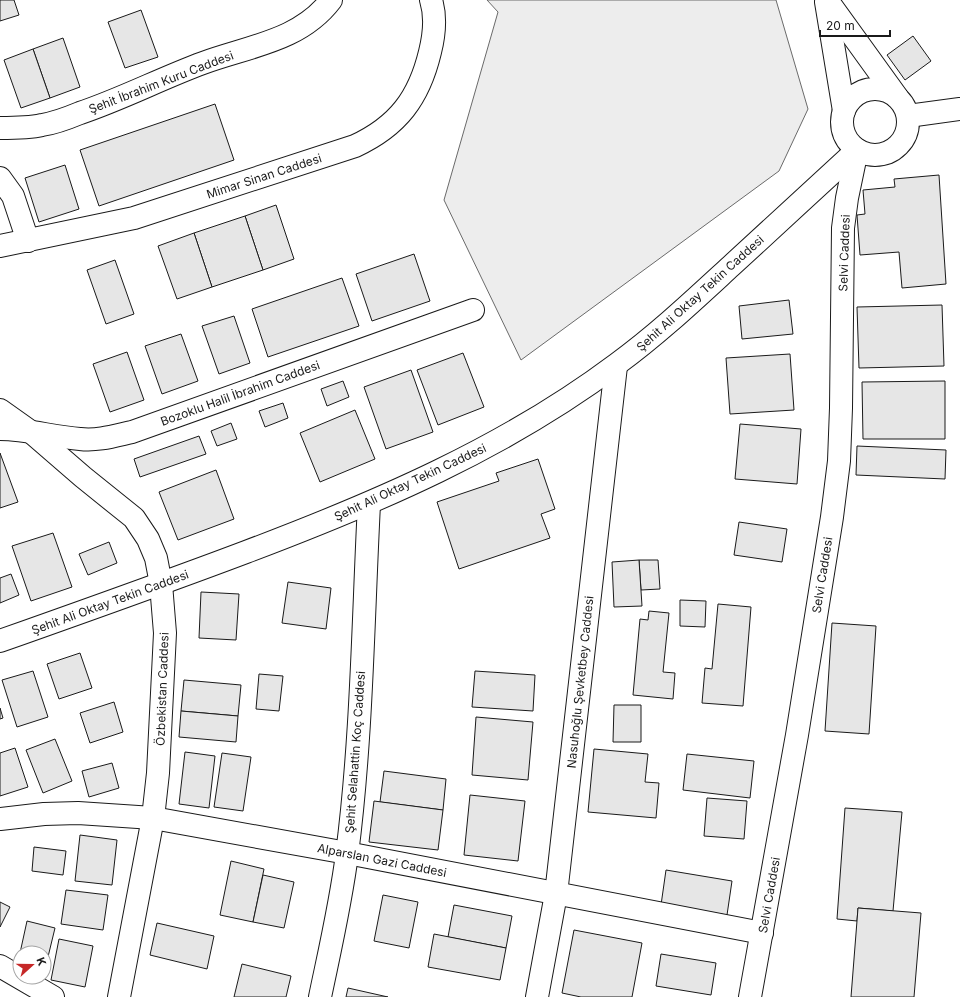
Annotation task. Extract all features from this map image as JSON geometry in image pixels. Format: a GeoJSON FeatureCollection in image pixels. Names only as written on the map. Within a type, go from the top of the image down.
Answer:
{"type":"FeatureCollection","features":[{"type":"Feature","properties":{"kind":"street","name":"Şehit İbrahim Kuru Caddesi"},"geometry":{"type":"LineString","coordinates":[[0,128],[42,125],[67,118],[126,96],[203,63],[284,37],[306,25],[321,14],[331,0]]}},
{"type":"Feature","properties":{"kind":"street","name":"Mimar Sinan Caddesi"},"geometry":{"type":"LineString","coordinates":[[0,246],[134,218],[355,146],[373,138],[404,112],[416,93],[424,75],[431,45],[434,23],[431,0]]}},
{"type":"Feature","properties":{"kind":"street"},"geometry":{"type":"LineString","coordinates":[[827,0],[904,106],[908,116],[908,127],[905,138],[898,147],[889,153],[878,156],[867,155],[857,150],[849,142],[844,133],[842,122],[844,111],[849,102],[857,94],[867,90],[883,90],[897,97]]}},
{"type":"Feature","properties":{"kind":"street"},"geometry":{"type":"LineString","coordinates":[[827,0],[844,111]]}},
{"type":"Feature","properties":{"kind":"street"},"geometry":{"type":"LineString","coordinates":[[908,116],[960,110]]}},
{"type":"Feature","properties":{"kind":"street","name":"Şehit Ali Oktay Tekin Caddesi"},"geometry":{"type":"LineString","coordinates":[[0,641],[161,584],[369,504],[442,470],[492,444],[549,410],[616,366],[666,326],[857,150]]}},
{"type":"Feature","properties":{"kind":"street","name":"Selvi Caddesi"},"geometry":{"type":"LineString","coordinates":[[750,997],[797,735],[832,517],[839,460],[843,228],[847,198],[857,150]]}},
{"type":"Feature","properties":{"kind":"street"},"geometry":{"type":"LineString","coordinates":[[0,178],[13,196],[28,241]]}},
{"type":"Feature","properties":{"kind":"street","name":"Bozoklu Halil İbrahim Caddesi"},"geometry":{"type":"LineString","coordinates":[[0,429],[80,439],[102,439],[132,432],[473,310]]}},
{"type":"Feature","properties":{"kind":"street","name":"Nasuhoğlu Şevketbey Caddesi"},"geometry":{"type":"LineString","coordinates":[[537,997],[556,894],[616,366]]}},
{"type":"Feature","properties":{"kind":"street","name":"Özbekistan Caddesi"},"geometry":{"type":"LineString","coordinates":[[0,410],[31,432],[83,477],[134,518],[148,539],[156,558],[161,584],[165,633],[162,719],[153,818],[119,997]]}},
{"type":"Feature","properties":{"kind":"street","name":"Şehit Selahattin Koç Caddesi"},"geometry":{"type":"LineString","coordinates":[[320,997],[340,905],[347,853],[357,751],[369,504]]}},
{"type":"Feature","properties":{"kind":"street","name":"Alparslan Gazi Caddesi"},"geometry":{"type":"LineString","coordinates":[[0,819],[44,814],[78,813],[153,818],[347,853],[762,933]]}},
{"type":"Feature","properties":{"kind":"street"},"geometry":{"type":"LineString","coordinates":[[0,966],[53,997]]}},
{"type":"Feature","properties":{"kind":"shaded area"},"geometry":{"type":"Polygon","coordinates":[[[487,0],[776,0],[808,109],[779,171],[521,360],[444,200],[498,12],[487,0]]]}},
{"type":"Feature","properties":{"kind":"building"},"geometry":{"type":"Polygon","coordinates":[[[0,0],[14,0],[19,15],[0,21],[0,0]]]}},
{"type":"Feature","properties":{"kind":"building"},"geometry":{"type":"Polygon","coordinates":[[[141,10],[158,57],[125,68],[108,22],[141,10]]]}},
{"type":"Feature","properties":{"kind":"building"},"geometry":{"type":"Polygon","coordinates":[[[913,36],[931,61],[905,80],[887,55],[913,36]]]}},
{"type":"Feature","properties":{"kind":"building"},"geometry":{"type":"Polygon","coordinates":[[[63,38],[80,87],[50,98],[33,49],[63,38]]]}},
{"type":"Feature","properties":{"kind":"building"},"geometry":{"type":"Polygon","coordinates":[[[33,49],[50,98],[21,108],[4,60],[33,49]]]}},
{"type":"Feature","properties":{"kind":"building"},"geometry":{"type":"Polygon","coordinates":[[[215,104],[234,160],[99,206],[80,150],[215,104]]]}},
{"type":"Feature","properties":{"kind":"building"},"geometry":{"type":"Polygon","coordinates":[[[65,165],[79,209],[39,222],[25,178],[65,165]]]}},
{"type":"Feature","properties":{"kind":"building"},"geometry":{"type":"Polygon","coordinates":[[[939,175],[946,284],[902,288],[899,252],[860,255],[857,215],[865,214],[863,190],[895,187],[894,179],[939,175]]]}},
{"type":"Feature","properties":{"kind":"building"},"geometry":{"type":"Polygon","coordinates":[[[276,205],[294,259],[263,270],[245,216],[276,205]]]}},
{"type":"Feature","properties":{"kind":"building"},"geometry":{"type":"Polygon","coordinates":[[[245,216],[263,270],[212,287],[194,233],[245,216]]]}},
{"type":"Feature","properties":{"kind":"building"},"geometry":{"type":"Polygon","coordinates":[[[194,233],[212,287],[177,299],[158,246],[194,233]]]}},
{"type":"Feature","properties":{"kind":"building"},"geometry":{"type":"Polygon","coordinates":[[[414,254],[430,301],[372,321],[356,274],[414,254]]]}},
{"type":"Feature","properties":{"kind":"building"},"geometry":{"type":"Polygon","coordinates":[[[115,260],[134,314],[106,324],[87,270],[115,260]]]}},
{"type":"Feature","properties":{"kind":"building"},"geometry":{"type":"Polygon","coordinates":[[[342,278],[359,326],[268,357],[252,309],[342,278]]]}},
{"type":"Feature","properties":{"kind":"building"},"geometry":{"type":"Polygon","coordinates":[[[789,300],[793,334],[742,339],[739,306],[789,300]]]}},
{"type":"Feature","properties":{"kind":"building"},"geometry":{"type":"Polygon","coordinates":[[[942,305],[944,366],[859,368],[857,307],[942,305]]]}},
{"type":"Feature","properties":{"kind":"building"},"geometry":{"type":"Polygon","coordinates":[[[234,316],[250,363],[219,374],[202,326],[234,316]]]}},
{"type":"Feature","properties":{"kind":"building"},"geometry":{"type":"Polygon","coordinates":[[[181,334],[198,381],[162,394],[145,346],[181,334]]]}},
{"type":"Feature","properties":{"kind":"building"},"geometry":{"type":"Polygon","coordinates":[[[127,352],[144,400],[110,412],[93,364],[127,352]]]}},
{"type":"Feature","properties":{"kind":"building"},"geometry":{"type":"Polygon","coordinates":[[[463,353],[484,407],[438,425],[417,370],[463,353]]]}},
{"type":"Feature","properties":{"kind":"building"},"geometry":{"type":"Polygon","coordinates":[[[790,354],[794,410],[730,414],[726,358],[790,354]]]}},
{"type":"Feature","properties":{"kind":"building"},"geometry":{"type":"Polygon","coordinates":[[[411,370],[433,432],[386,449],[364,387],[411,370]]]}},
{"type":"Feature","properties":{"kind":"building"},"geometry":{"type":"Polygon","coordinates":[[[343,381],[349,397],[327,406],[321,389],[343,381]]]}},
{"type":"Feature","properties":{"kind":"building"},"geometry":{"type":"Polygon","coordinates":[[[945,381],[945,439],[863,439],[862,382],[945,381]]]}},
{"type":"Feature","properties":{"kind":"building"},"geometry":{"type":"Polygon","coordinates":[[[283,403],[288,418],[265,427],[259,411],[283,403]]]}},
{"type":"Feature","properties":{"kind":"building"},"geometry":{"type":"Polygon","coordinates":[[[355,410],[375,459],[320,482],[300,433],[355,410]]]}},
{"type":"Feature","properties":{"kind":"building"},"geometry":{"type":"Polygon","coordinates":[[[231,423],[237,439],[217,446],[211,431],[231,423]]]}},
{"type":"Feature","properties":{"kind":"building"},"geometry":{"type":"Polygon","coordinates":[[[740,424],[801,429],[797,484],[735,479],[740,424]]]}},
{"type":"Feature","properties":{"kind":"building"},"geometry":{"type":"Polygon","coordinates":[[[199,436],[206,454],[140,477],[134,459],[199,436]]]}},
{"type":"Feature","properties":{"kind":"building"},"geometry":{"type":"Polygon","coordinates":[[[857,446],[946,450],[945,479],[856,475],[857,446]]]}},
{"type":"Feature","properties":{"kind":"building"},"geometry":{"type":"Polygon","coordinates":[[[0,453],[18,502],[0,508],[0,453]]]}},
{"type":"Feature","properties":{"kind":"building"},"geometry":{"type":"Polygon","coordinates":[[[538,459],[555,509],[541,514],[550,538],[459,569],[437,502],[499,481],[496,473],[538,459]]]}},
{"type":"Feature","properties":{"kind":"building"},"geometry":{"type":"Polygon","coordinates":[[[216,470],[234,519],[178,540],[159,492],[216,470]]]}},
{"type":"Feature","properties":{"kind":"building"},"geometry":{"type":"Polygon","coordinates":[[[739,522],[787,529],[782,562],[734,555],[739,522]]]}},
{"type":"Feature","properties":{"kind":"building"},"geometry":{"type":"Polygon","coordinates":[[[53,533],[72,587],[31,601],[12,546],[53,533]]]}},
{"type":"Feature","properties":{"kind":"building"},"geometry":{"type":"Polygon","coordinates":[[[109,542],[117,563],[88,575],[79,554],[109,542]]]}},
{"type":"Feature","properties":{"kind":"building"},"geometry":{"type":"Polygon","coordinates":[[[639,560],[658,560],[660,589],[641,590],[639,560]]]}},
{"type":"Feature","properties":{"kind":"building"},"geometry":{"type":"Polygon","coordinates":[[[639,560],[642,606],[614,607],[612,562],[639,560]]]}},
{"type":"Feature","properties":{"kind":"building"},"geometry":{"type":"Polygon","coordinates":[[[11,574],[19,595],[0,603],[0,578],[11,574]]]}},
{"type":"Feature","properties":{"kind":"building"},"geometry":{"type":"Polygon","coordinates":[[[288,582],[331,588],[326,629],[282,623],[288,582]]]}},
{"type":"Feature","properties":{"kind":"building"},"geometry":{"type":"Polygon","coordinates":[[[201,592],[239,594],[236,640],[199,638],[201,592]]]}},
{"type":"Feature","properties":{"kind":"building"},"geometry":{"type":"Polygon","coordinates":[[[680,600],[706,601],[705,627],[680,626],[680,600]]]}},
{"type":"Feature","properties":{"kind":"building"},"geometry":{"type":"Polygon","coordinates":[[[718,604],[751,607],[743,706],[702,703],[705,668],[712,669],[718,604]]]}},
{"type":"Feature","properties":{"kind":"building"},"geometry":{"type":"Polygon","coordinates":[[[649,611],[669,613],[663,672],[675,673],[673,699],[633,695],[640,619],[648,620],[649,611]]]}},
{"type":"Feature","properties":{"kind":"building"},"geometry":{"type":"Polygon","coordinates":[[[832,623],[876,626],[869,734],[825,731],[832,623]]]}},
{"type":"Feature","properties":{"kind":"building"},"geometry":{"type":"Polygon","coordinates":[[[80,653],[92,688],[59,699],[47,664],[80,653]]]}},
{"type":"Feature","properties":{"kind":"building"},"geometry":{"type":"Polygon","coordinates":[[[33,671],[48,717],[17,727],[2,680],[33,671]]]}},
{"type":"Feature","properties":{"kind":"building"},"geometry":{"type":"Polygon","coordinates":[[[475,671],[535,675],[533,711],[472,707],[475,671]]]}},
{"type":"Feature","properties":{"kind":"building"},"geometry":{"type":"Polygon","coordinates":[[[259,674],[283,676],[279,711],[256,709],[259,674]]]}},
{"type":"Feature","properties":{"kind":"building"},"geometry":{"type":"Polygon","coordinates":[[[184,680],[241,685],[238,716],[181,711],[184,680]]]}},
{"type":"Feature","properties":{"kind":"building"},"geometry":{"type":"Polygon","coordinates":[[[114,702],[123,732],[90,743],[80,713],[114,702]]]}},
{"type":"Feature","properties":{"kind":"building"},"geometry":{"type":"Polygon","coordinates":[[[614,705],[641,705],[641,742],[613,742],[614,705]]]}},
{"type":"Feature","properties":{"kind":"building"},"geometry":{"type":"Polygon","coordinates":[[[0,708],[3,718],[0,719],[0,708]]]}},
{"type":"Feature","properties":{"kind":"building"},"geometry":{"type":"Polygon","coordinates":[[[181,711],[238,716],[236,742],[179,737],[181,711]]]}},
{"type":"Feature","properties":{"kind":"building"},"geometry":{"type":"Polygon","coordinates":[[[476,717],[533,722],[528,780],[472,775],[476,717]]]}},
{"type":"Feature","properties":{"kind":"building"},"geometry":{"type":"Polygon","coordinates":[[[55,739],[72,781],[43,793],[26,750],[55,739]]]}},
{"type":"Feature","properties":{"kind":"building"},"geometry":{"type":"Polygon","coordinates":[[[15,748],[28,787],[0,796],[0,753],[15,748]]]}},
{"type":"Feature","properties":{"kind":"building"},"geometry":{"type":"Polygon","coordinates":[[[594,749],[648,754],[645,782],[659,783],[656,818],[588,812],[594,749]]]}},
{"type":"Feature","properties":{"kind":"building"},"geometry":{"type":"Polygon","coordinates":[[[185,752],[215,756],[209,808],[179,804],[185,752]]]}},
{"type":"Feature","properties":{"kind":"building"},"geometry":{"type":"Polygon","coordinates":[[[222,753],[251,757],[243,811],[214,807],[222,753]]]}},
{"type":"Feature","properties":{"kind":"building"},"geometry":{"type":"Polygon","coordinates":[[[687,754],[754,761],[750,798],[683,790],[687,754]]]}},
{"type":"Feature","properties":{"kind":"building"},"geometry":{"type":"Polygon","coordinates":[[[112,763],[119,788],[89,797],[82,771],[112,763]]]}},
{"type":"Feature","properties":{"kind":"building"},"geometry":{"type":"Polygon","coordinates":[[[384,771],[446,779],[443,810],[380,802],[384,771]]]}},
{"type":"Feature","properties":{"kind":"building"},"geometry":{"type":"Polygon","coordinates":[[[470,795],[525,801],[518,861],[464,855],[470,795]]]}},
{"type":"Feature","properties":{"kind":"building"},"geometry":{"type":"Polygon","coordinates":[[[707,798],[747,801],[744,839],[704,836],[707,798]]]}},
{"type":"Feature","properties":{"kind":"building"},"geometry":{"type":"Polygon","coordinates":[[[374,801],[443,810],[438,850],[369,842],[374,801]]]}},
{"type":"Feature","properties":{"kind":"building"},"geometry":{"type":"Polygon","coordinates":[[[845,808],[902,812],[893,911],[858,908],[857,921],[837,919],[845,808]]]}},
{"type":"Feature","properties":{"kind":"building"},"geometry":{"type":"Polygon","coordinates":[[[80,835],[117,840],[112,885],[75,881],[80,835]]]}},
{"type":"Feature","properties":{"kind":"building"},"geometry":{"type":"Polygon","coordinates":[[[34,847],[66,851],[63,875],[32,871],[34,847]]]}},
{"type":"Feature","properties":{"kind":"building"},"geometry":{"type":"Polygon","coordinates":[[[231,861],[264,869],[253,922],[220,915],[231,861]]]}},
{"type":"Feature","properties":{"kind":"building"},"geometry":{"type":"Polygon","coordinates":[[[666,870],[732,881],[727,915],[661,905],[666,870]]]}},
{"type":"Feature","properties":{"kind":"building"},"geometry":{"type":"Polygon","coordinates":[[[263,875],[294,882],[284,928],[253,922],[263,875]]]}},
{"type":"Feature","properties":{"kind":"building"},"geometry":{"type":"Polygon","coordinates":[[[66,890],[108,895],[103,930],[61,924],[66,890]]]}},
{"type":"Feature","properties":{"kind":"building"},"geometry":{"type":"Polygon","coordinates":[[[383,895],[418,902],[409,948],[374,941],[383,895]]]}},
{"type":"Feature","properties":{"kind":"building"},"geometry":{"type":"Polygon","coordinates":[[[0,902],[10,907],[0,927],[0,902]]]}},
{"type":"Feature","properties":{"kind":"building"},"geometry":{"type":"Polygon","coordinates":[[[454,905],[512,916],[506,948],[448,937],[454,905]]]}},
{"type":"Feature","properties":{"kind":"building"},"geometry":{"type":"Polygon","coordinates":[[[858,908],[921,913],[914,997],[851,997],[858,908]]]}},
{"type":"Feature","properties":{"kind":"building"},"geometry":{"type":"Polygon","coordinates":[[[27,921],[55,928],[51,945],[22,945],[27,921]]]}},
{"type":"Feature","properties":{"kind":"building"},"geometry":{"type":"Polygon","coordinates":[[[157,923],[214,936],[207,969],[150,955],[157,923]]]}},
{"type":"Feature","properties":{"kind":"building"},"geometry":{"type":"Polygon","coordinates":[[[574,930],[642,943],[632,997],[581,997],[562,993],[574,930]]]}},
{"type":"Feature","properties":{"kind":"building"},"geometry":{"type":"Polygon","coordinates":[[[434,934],[506,948],[500,980],[428,967],[434,934]]]}},
{"type":"Feature","properties":{"kind":"building"},"geometry":{"type":"Polygon","coordinates":[[[59,939],[93,946],[85,987],[52,980],[59,939]]]}},
{"type":"Feature","properties":{"kind":"building"},"geometry":{"type":"Polygon","coordinates":[[[661,954],[716,963],[711,995],[656,986],[661,954]]]}},
{"type":"Feature","properties":{"kind":"building"},"geometry":{"type":"Polygon","coordinates":[[[242,964],[291,976],[286,997],[234,997],[242,964]]]}},
{"type":"Feature","properties":{"kind":"building"},"geometry":{"type":"Polygon","coordinates":[[[348,988],[388,997],[346,997],[348,988]]]}}]}
